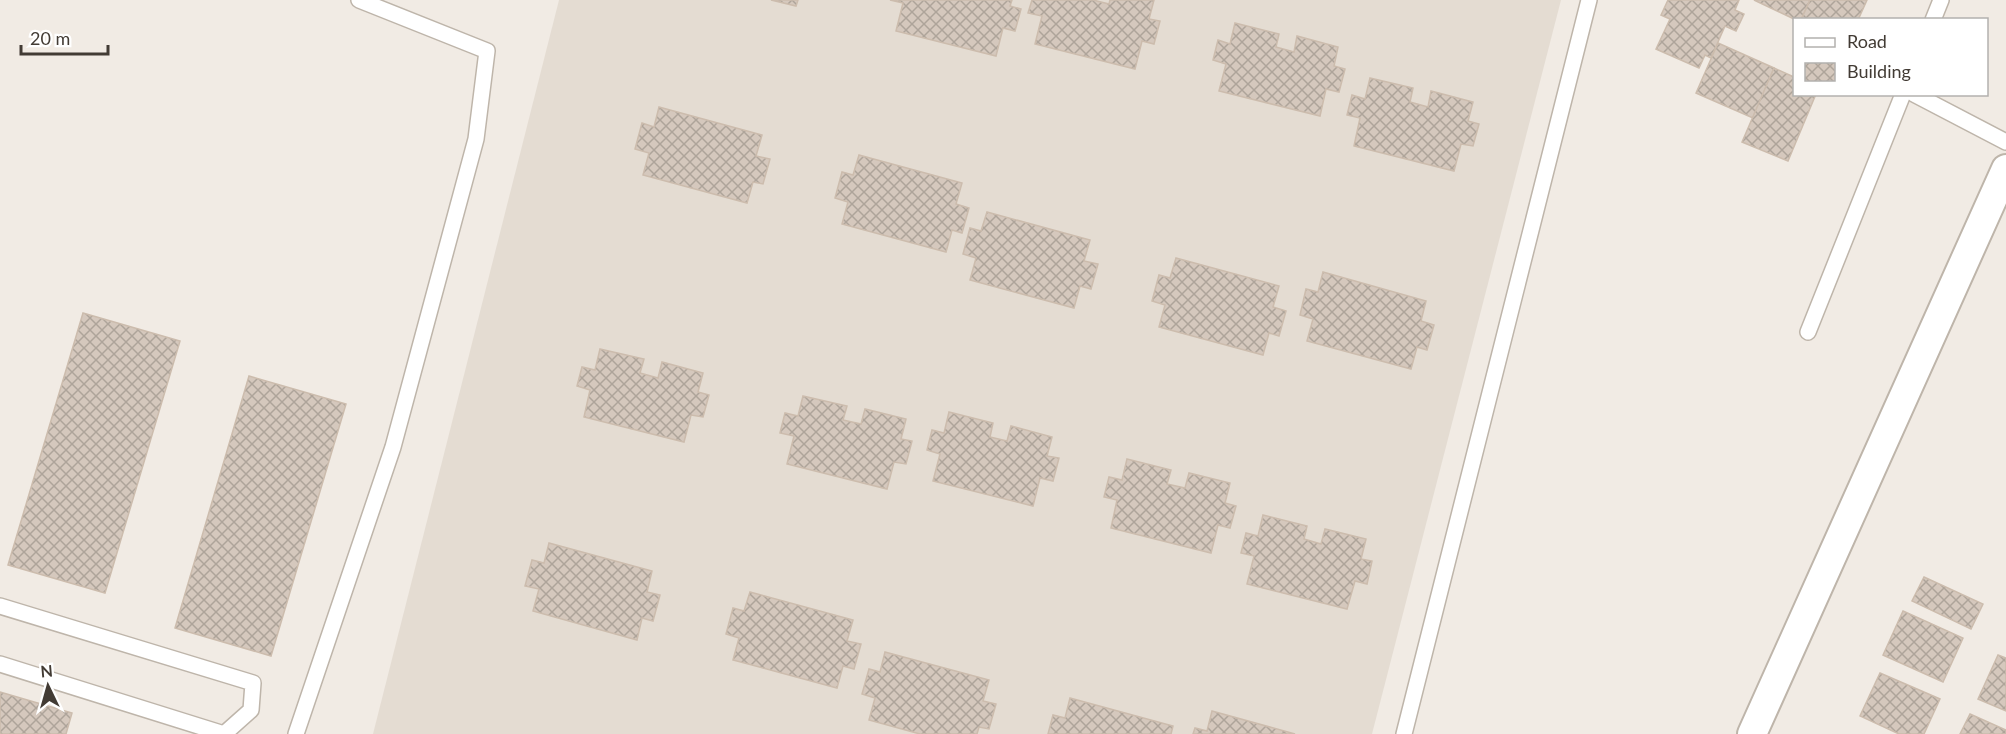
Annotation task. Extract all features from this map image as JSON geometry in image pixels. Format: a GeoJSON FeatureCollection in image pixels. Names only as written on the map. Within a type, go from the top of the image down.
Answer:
{"type":"FeatureCollection","features":[{"type":"Feature","properties":{"kind":"street"},"geometry":{"type":"LineString","coordinates":[[1752,734],[2006,170]]}},
{"type":"Feature","properties":{"kind":"lane"},"geometry":{"type":"LineString","coordinates":[[296,734],[393,447],[476,139],[487,51],[359,0]]}},
{"type":"Feature","properties":{"kind":"lane"},"geometry":{"type":"LineString","coordinates":[[1404,734],[1589,0]]}},
{"type":"Feature","properties":{"kind":"lane"},"geometry":{"type":"LineString","coordinates":[[1934,18],[1941,0]]}},
{"type":"Feature","properties":{"kind":"lane"},"geometry":{"type":"LineString","coordinates":[[1808,332],[1902,96]]}},
{"type":"Feature","properties":{"kind":"lane"},"geometry":{"type":"LineString","coordinates":[[1918,96],[2006,142]]}},
{"type":"Feature","properties":{"kind":"lane"},"geometry":{"type":"LineString","coordinates":[[0,606],[253,683],[251,710],[224,734],[0,664]]}},
{"type":"Feature","properties":{"kind":"shaded area"},"geometry":{"type":"Polygon","coordinates":[[[559,0],[1561,0],[1372,734],[373,734],[559,0]]]}},
{"type":"Feature","properties":{"kind":"building"},"geometry":{"type":"Polygon","coordinates":[[[771,0],[798,0],[796,6],[771,0]]]}},
{"type":"Feature","properties":{"kind":"building"},"geometry":{"type":"Polygon","coordinates":[[[890,0],[1012,0],[1010,6],[1021,9],[1015,31],[1003,28],[996,56],[896,31],[903,3],[890,0]]]}},
{"type":"Feature","properties":{"kind":"building"},"geometry":{"type":"Polygon","coordinates":[[[1032,0],[1093,0],[1109,4],[1110,0],[1154,0],[1149,19],[1160,21],[1154,44],[1142,41],[1135,69],[1035,44],[1042,16],[1028,13],[1032,0]]]}},
{"type":"Feature","properties":{"kind":"building"},"geometry":{"type":"Polygon","coordinates":[[[1668,0],[1739,0],[1735,10],[1744,14],[1736,31],[1725,26],[1711,58],[1705,55],[1699,68],[1656,49],[1670,19],[1661,15],[1668,0]]]}},
{"type":"Feature","properties":{"kind":"building"},"geometry":{"type":"Polygon","coordinates":[[[1754,0],[1810,0],[1802,18],[1793,19],[1754,0]]]}},
{"type":"Feature","properties":{"kind":"building"},"geometry":{"type":"Polygon","coordinates":[[[1810,0],[1867,0],[1859,18],[1802,18],[1810,0]]]}},
{"type":"Feature","properties":{"kind":"building"},"geometry":{"type":"Polygon","coordinates":[[[1235,23],[1279,34],[1276,47],[1294,52],[1297,36],[1338,47],[1334,66],[1345,69],[1339,92],[1326,89],[1320,116],[1219,91],[1226,64],[1213,60],[1218,40],[1230,44],[1235,23]]]}},
{"type":"Feature","properties":{"kind":"building"},"geometry":{"type":"Polygon","coordinates":[[[1718,43],[1774,68],[1753,118],[1696,93],[1718,43]]]}},
{"type":"Feature","properties":{"kind":"building"},"geometry":{"type":"Polygon","coordinates":[[[1774,68],[1793,77],[1793,96],[1815,96],[1788,161],[1742,142],[1774,68]]]}},
{"type":"Feature","properties":{"kind":"building"},"geometry":{"type":"Polygon","coordinates":[[[1370,78],[1413,88],[1410,102],[1428,107],[1431,91],[1473,102],[1468,121],[1479,124],[1473,146],[1461,144],[1454,171],[1354,146],[1360,118],[1347,115],[1352,95],[1365,99],[1370,78]]]}},
{"type":"Feature","properties":{"kind":"building"},"geometry":{"type":"Polygon","coordinates":[[[659,107],[762,135],[756,156],[770,159],[763,184],[753,182],[747,203],[643,175],[649,153],[635,149],[642,123],[654,127],[659,107]]]}},
{"type":"Feature","properties":{"kind":"building"},"geometry":{"type":"Polygon","coordinates":[[[859,155],[962,183],[956,204],[969,208],[962,233],[952,230],[946,252],[842,224],[848,202],[835,198],[842,172],[853,175],[859,155]]]}},
{"type":"Feature","properties":{"kind":"building"},"geometry":{"type":"Polygon","coordinates":[[[987,212],[1090,240],[1084,261],[1098,264],[1091,289],[1080,286],[1074,308],[970,280],[976,258],[963,254],[970,228],[981,231],[987,212]]]}},
{"type":"Feature","properties":{"kind":"building"},"geometry":{"type":"Polygon","coordinates":[[[1176,258],[1279,286],[1273,307],[1286,311],[1279,336],[1269,333],[1263,355],[1159,327],[1165,305],[1152,301],[1159,275],[1170,278],[1176,258]]]}},
{"type":"Feature","properties":{"kind":"building"},"geometry":{"type":"Polygon","coordinates":[[[1323,272],[1426,301],[1421,321],[1434,325],[1427,350],[1417,347],[1411,369],[1307,341],[1313,319],[1300,315],[1306,289],[1318,292],[1323,272]]]}},
{"type":"Feature","properties":{"kind":"building"},"geometry":{"type":"Polygon","coordinates":[[[83,313],[180,341],[105,593],[8,565],[83,313]]]}},
{"type":"Feature","properties":{"kind":"building"},"geometry":{"type":"Polygon","coordinates":[[[600,349],[644,359],[640,373],[658,378],[662,362],[703,373],[698,392],[709,395],[703,417],[691,415],[684,442],[584,417],[590,390],[577,386],[582,367],[595,370],[600,349]]]}},
{"type":"Feature","properties":{"kind":"building"},"geometry":{"type":"Polygon","coordinates":[[[249,376],[346,404],[271,656],[175,628],[249,376]]]}},
{"type":"Feature","properties":{"kind":"building"},"geometry":{"type":"Polygon","coordinates":[[[803,396],[847,406],[843,420],[861,424],[865,409],[906,419],[901,439],[912,441],[906,464],[894,462],[887,489],[787,464],[794,436],[780,433],[785,413],[798,416],[803,396]]]}},
{"type":"Feature","properties":{"kind":"building"},"geometry":{"type":"Polygon","coordinates":[[[949,412],[993,423],[990,437],[1007,441],[1011,426],[1052,437],[1047,456],[1059,458],[1053,481],[1040,478],[1033,506],[933,481],[940,454],[927,450],[932,430],[944,433],[949,412]]]}},
{"type":"Feature","properties":{"kind":"building"},"geometry":{"type":"Polygon","coordinates":[[[1127,459],[1171,470],[1167,484],[1185,488],[1189,473],[1230,483],[1225,503],[1236,506],[1230,528],[1218,525],[1211,553],[1111,528],[1117,500],[1104,497],[1109,477],[1122,480],[1127,459]]]}},
{"type":"Feature","properties":{"kind":"building"},"geometry":{"type":"Polygon","coordinates":[[[1263,515],[1307,526],[1304,539],[1321,544],[1325,529],[1366,539],[1361,559],[1372,561],[1367,584],[1355,581],[1347,609],[1247,584],[1254,556],[1241,553],[1246,533],[1258,536],[1263,515]]]}},
{"type":"Feature","properties":{"kind":"building"},"geometry":{"type":"Polygon","coordinates":[[[549,543],[652,571],[647,592],[660,595],[653,621],[642,618],[637,640],[533,611],[539,589],[525,586],[532,560],[544,563],[549,543]]]}},
{"type":"Feature","properties":{"kind":"building"},"geometry":{"type":"Polygon","coordinates":[[[1924,577],[1983,604],[1971,629],[1912,601],[1924,577]]]}},
{"type":"Feature","properties":{"kind":"building"},"geometry":{"type":"Polygon","coordinates":[[[750,592],[853,620],[847,641],[861,644],[854,669],[843,666],[837,688],[733,660],[739,638],[726,634],[733,608],[744,611],[750,592]]]}},
{"type":"Feature","properties":{"kind":"building"},"geometry":{"type":"Polygon","coordinates":[[[1903,611],[1963,638],[1943,682],[1883,655],[1903,611]]]}},
{"type":"Feature","properties":{"kind":"building"},"geometry":{"type":"Polygon","coordinates":[[[885,652],[989,680],[983,701],[996,704],[989,729],[979,727],[977,734],[920,734],[869,720],[875,698],[862,694],[869,669],[880,672],[885,652]]]}},
{"type":"Feature","properties":{"kind":"building"},"geometry":{"type":"Polygon","coordinates":[[[1998,655],[2006,658],[2006,711],[1978,699],[1998,655]]]}},
{"type":"Feature","properties":{"kind":"building"},"geometry":{"type":"Polygon","coordinates":[[[1880,673],[1940,699],[1924,734],[1899,734],[1860,716],[1880,673]]]}},
{"type":"Feature","properties":{"kind":"building"},"geometry":{"type":"Polygon","coordinates":[[[0,692],[72,713],[66,734],[0,734],[0,692]]]}},
{"type":"Feature","properties":{"kind":"building"},"geometry":{"type":"Polygon","coordinates":[[[1070,698],[1173,726],[1171,734],[1048,734],[1053,715],[1065,718],[1070,698]]]}},
{"type":"Feature","properties":{"kind":"building"},"geometry":{"type":"Polygon","coordinates":[[[1212,711],[1295,734],[1193,734],[1195,728],[1207,731],[1212,711]]]}},
{"type":"Feature","properties":{"kind":"building"},"geometry":{"type":"Polygon","coordinates":[[[1970,714],[2006,730],[2006,734],[1960,734],[1970,714]]]}}]}
